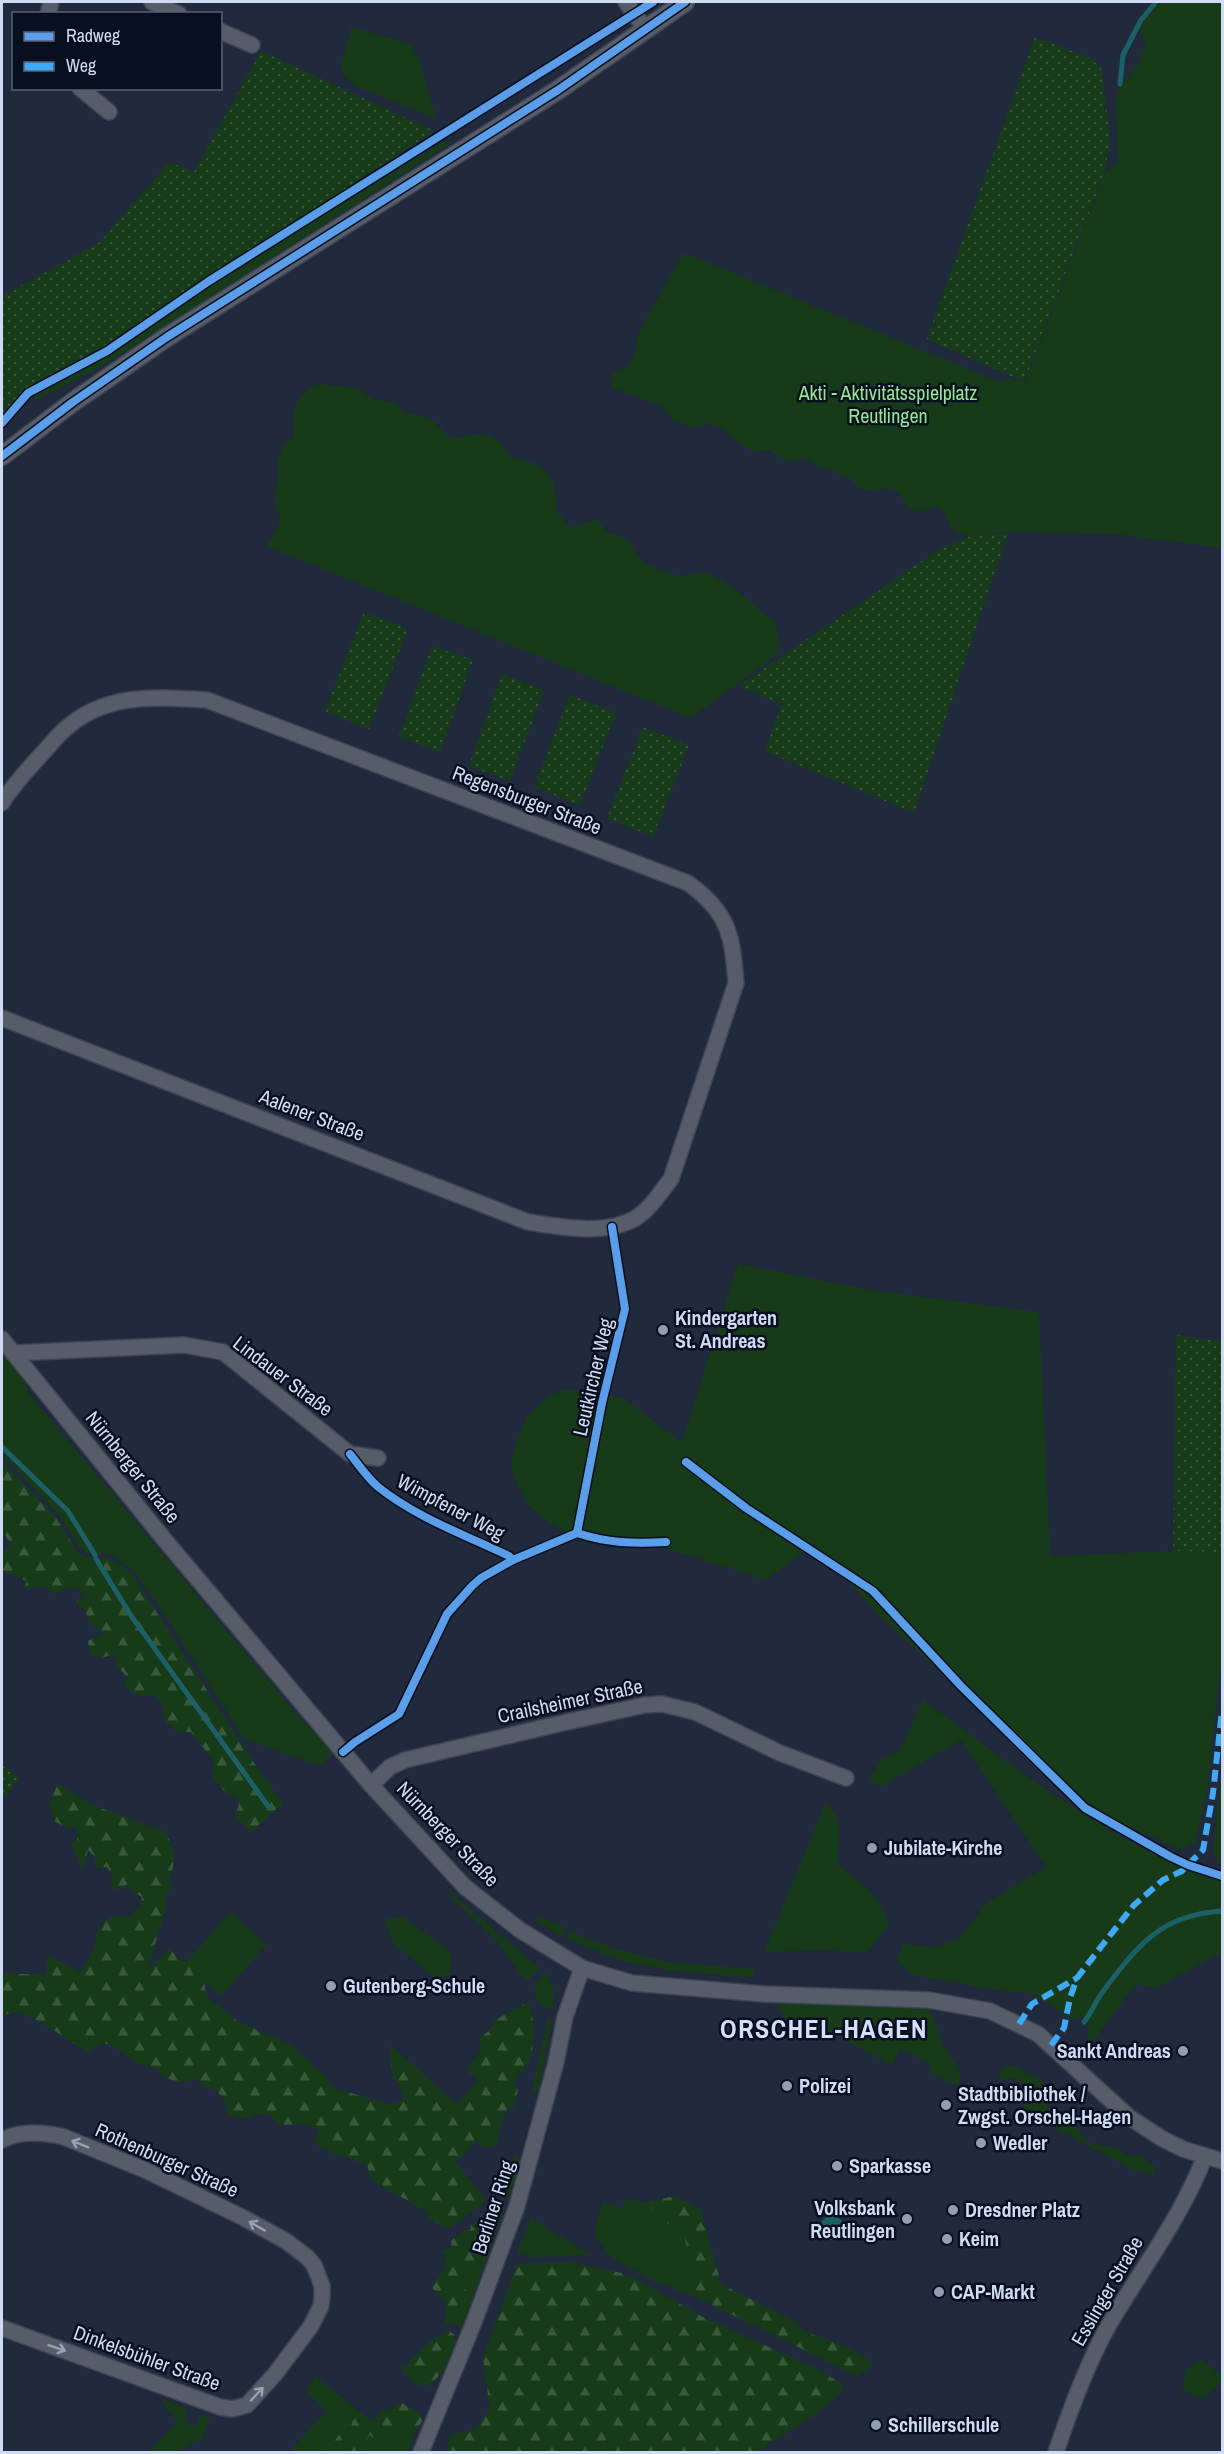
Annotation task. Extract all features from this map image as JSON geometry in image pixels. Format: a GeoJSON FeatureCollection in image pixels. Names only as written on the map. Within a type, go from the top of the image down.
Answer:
{"type":"FeatureCollection","features":[{"type":"Feature","properties":{"kind":"street"},"geometry":{"type":"LineString","coordinates":[[152,2],[174,12]]}},
{"type":"Feature","properties":{"kind":"street"},"geometry":{"type":"LineString","coordinates":[[626,2],[646,30]]}},
{"type":"Feature","properties":{"kind":"street"},"geometry":{"type":"LineString","coordinates":[[2,456],[73,402],[167,337],[558,90],[685,2]]}},
{"type":"Feature","properties":{"kind":"street"},"geometry":{"type":"LineString","coordinates":[[222,32],[252,45]]}},
{"type":"Feature","properties":{"kind":"street"},"geometry":{"type":"LineString","coordinates":[[82,90],[109,112]]}},
{"type":"Feature","properties":{"kind":"street","name":"Regensburger Straße"},"geometry":{"type":"LineString","coordinates":[[2,803],[9,791],[64,730],[84,716],[112,702],[149,696],[207,700],[688,883],[709,898],[728,926],[734,951],[736,983],[671,1179],[653,1204],[635,1218],[612,1227]]}},
{"type":"Feature","properties":{"kind":"street","name":"Aalener Straße"},"geometry":{"type":"LineString","coordinates":[[2,1018],[528,1222],[569,1228],[612,1227]]}},
{"type":"Feature","properties":{"kind":"street","name":"Nürnberger Straße"},"geometry":{"type":"LineString","coordinates":[[2,1338],[208,1592],[371,1785],[465,1887],[520,1930],[582,1968],[611,1978],[642,1984],[764,1994],[929,2000],[990,2011],[1038,2034],[1129,2117],[1161,2138],[1222,2161]]}},
{"type":"Feature","properties":{"kind":"street","name":"Lindauer Straße"},"geometry":{"type":"LineString","coordinates":[[13,1353],[184,1345],[223,1352],[350,1454],[378,1458]]}},
{"type":"Feature","properties":{"kind":"street","name":"Crailsheimer Straße"},"geometry":{"type":"LineString","coordinates":[[371,1785],[390,1767],[405,1760],[645,1705],[662,1704],[695,1712],[780,1753],[846,1778]]}},
{"type":"Feature","properties":{"kind":"street","name":"Berliner Ring"},"geometry":{"type":"LineString","coordinates":[[421,2452],[474,2322],[517,2206],[556,2062],[565,2017],[582,1968]]}},
{"type":"Feature","properties":{"kind":"street","name":"Rothenburger Straße"},"geometry":{"type":"LineString","coordinates":[[3,2139],[27,2133],[64,2137],[198,2194],[286,2241],[307,2257]]}},
{"type":"Feature","properties":{"kind":"street","name":"Esslinger Straße"},"geometry":{"type":"LineString","coordinates":[[1056,2452],[1080,2383],[1097,2348],[1192,2189],[1205,2156]]}},
{"type":"Feature","properties":{"kind":"street","name":"Dinkelsbühler Straße"},"geometry":{"type":"LineString","coordinates":[[2,2328],[220,2406],[240,2408],[247,2405],[275,2374],[317,2316],[321,2306],[322,2286],[314,2265],[307,2257]]}},
{"type":"Feature","properties":{"kind":"green space","name":"Akti - Aktivitätsspielplatz Reutlingen"},"geometry":{"type":"Polygon","coordinates":[[[1158,2],[1222,2],[1222,548],[1115,534],[1009,532],[967,536],[954,532],[945,514],[936,506],[920,513],[908,508],[898,491],[887,488],[865,491],[848,477],[819,467],[803,457],[789,462],[769,450],[756,452],[743,447],[723,429],[708,423],[695,428],[674,421],[662,406],[611,387],[612,373],[628,367],[635,354],[637,338],[646,319],[684,253],[1000,382],[1008,378],[1025,383],[1106,172],[1118,164],[1116,95],[1127,77],[1136,68],[1146,46],[1141,33],[1143,22],[1158,2]]]}},
{"type":"Feature","properties":{"kind":"green space"},"geometry":{"type":"Polygon","coordinates":[[[351,27],[411,44],[420,61],[436,119],[356,86],[344,76],[341,69],[351,27]]]}},
{"type":"Feature","properties":{"kind":"green space"},"geometry":{"type":"Polygon","coordinates":[[[1035,37],[1090,58],[1101,68],[1110,136],[1105,172],[1024,382],[927,339],[1035,37]]]}},
{"type":"Feature","properties":{"kind":"green space"},"geometry":{"type":"Polygon","coordinates":[[[261,51],[434,131],[107,344],[27,388],[2,417],[2,296],[99,243],[169,162],[194,172],[261,51]]]}},
{"type":"Feature","properties":{"kind":"green space"},"geometry":{"type":"Polygon","coordinates":[[[443,142],[453,142],[104,365],[33,402],[37,393],[106,356],[212,284],[443,142]]]}},
{"type":"Feature","properties":{"kind":"green space"},"geometry":{"type":"Polygon","coordinates":[[[318,384],[358,388],[374,400],[394,402],[405,412],[429,418],[449,436],[458,439],[482,434],[495,439],[511,458],[532,463],[547,472],[554,488],[556,510],[570,528],[598,519],[608,534],[624,538],[649,565],[680,576],[703,573],[713,576],[741,594],[775,622],[780,643],[775,656],[691,718],[266,546],[279,526],[280,516],[275,506],[279,473],[277,463],[283,446],[294,437],[294,412],[299,400],[303,394],[318,384]]]}},
{"type":"Feature","properties":{"kind":"green space"},"geometry":{"type":"Polygon","coordinates":[[[1008,533],[914,813],[765,751],[782,704],[739,686],[935,552],[967,537],[1008,533]]]}},
{"type":"Feature","properties":{"kind":"green space"},"geometry":{"type":"Polygon","coordinates":[[[364,612],[408,629],[369,729],[325,711],[364,612]]]}},
{"type":"Feature","properties":{"kind":"green space"},"geometry":{"type":"Polygon","coordinates":[[[432,646],[473,660],[440,752],[399,737],[432,646]]]}},
{"type":"Feature","properties":{"kind":"green space"},"geometry":{"type":"Polygon","coordinates":[[[502,674],[544,690],[510,781],[469,766],[502,674]]]}},
{"type":"Feature","properties":{"kind":"green space"},"geometry":{"type":"Polygon","coordinates":[[[570,695],[616,713],[580,805],[534,787],[570,695]]]}},
{"type":"Feature","properties":{"kind":"green space"},"geometry":{"type":"Polygon","coordinates":[[[643,727],[689,745],[653,837],[607,818],[643,727]]]}},
{"type":"Feature","properties":{"kind":"green space"},"geometry":{"type":"Polygon","coordinates":[[[738,1264],[877,1291],[1039,1312],[1050,1556],[1173,1551],[1222,1552],[1222,1655],[1207,1792],[1195,1843],[1182,1850],[1085,1807],[877,1613],[814,1544],[766,1580],[662,1547],[582,1542],[549,1522],[528,1505],[518,1487],[511,1465],[516,1443],[528,1416],[547,1397],[562,1390],[587,1390],[625,1399],[682,1443],[738,1264]]]}},
{"type":"Feature","properties":{"kind":"green space"},"geometry":{"type":"Polygon","coordinates":[[[1176,1335],[1222,1342],[1222,1552],[1173,1551],[1176,1335]]]}},
{"type":"Feature","properties":{"kind":"green space"},"geometry":{"type":"Polygon","coordinates":[[[2,1352],[26,1383],[29,1394],[303,1722],[317,1731],[335,1752],[320,1766],[244,1739],[163,1612],[135,1573],[113,1555],[87,1553],[78,1546],[59,1515],[2,1455],[2,1352]]]}},
{"type":"Feature","properties":{"kind":"green space"},"geometry":{"type":"Polygon","coordinates":[[[2,1461],[56,1518],[76,1550],[85,1557],[111,1559],[133,1576],[258,1769],[283,1803],[251,1832],[235,1816],[240,1801],[225,1792],[212,1776],[214,1761],[191,1732],[176,1732],[163,1718],[163,1705],[155,1695],[139,1696],[124,1687],[127,1677],[116,1665],[115,1654],[102,1658],[90,1654],[88,1641],[104,1633],[88,1621],[86,1612],[75,1602],[85,1594],[71,1587],[53,1594],[44,1586],[24,1588],[27,1581],[2,1571],[2,1553],[11,1545],[5,1535],[2,1535],[2,1461]]]}},
{"type":"Feature","properties":{"kind":"green space"},"geometry":{"type":"Polygon","coordinates":[[[923,1700],[1066,1803],[1104,1827],[1143,1849],[1222,1879],[1222,1955],[1215,1956],[1156,1988],[1136,1984],[1091,2044],[1087,2039],[1089,2024],[1082,2017],[1073,2020],[1032,1993],[1002,1991],[912,1975],[897,1959],[904,1944],[933,1947],[959,1939],[987,1903],[1046,1867],[961,1740],[880,1787],[869,1779],[881,1760],[900,1751],[923,1700]]]}},
{"type":"Feature","properties":{"kind":"green space"},"geometry":{"type":"Polygon","coordinates":[[[1222,1764],[1222,1865],[1219,1864],[1213,1852],[1222,1764]]]}},
{"type":"Feature","properties":{"kind":"green space"},"geometry":{"type":"Polygon","coordinates":[[[2,1765],[19,1778],[2,1801],[2,1765]]]}},
{"type":"Feature","properties":{"kind":"green space"},"geometry":{"type":"Polygon","coordinates":[[[57,1783],[88,1803],[165,1832],[168,1838],[173,1849],[174,1861],[168,1879],[173,1885],[165,1896],[167,1903],[149,1970],[169,1948],[203,1980],[208,1998],[239,2022],[291,2045],[326,2077],[331,2087],[391,2105],[405,2099],[392,2073],[390,2045],[457,2104],[478,2080],[466,2069],[481,2052],[480,2038],[490,2030],[495,2020],[528,2002],[533,2023],[533,2044],[527,2064],[514,2082],[518,2089],[514,2107],[506,2110],[497,2143],[491,2148],[480,2146],[476,2139],[466,2153],[455,2161],[486,2200],[452,2227],[444,2226],[429,2219],[427,2211],[372,2181],[367,2165],[326,2150],[314,2143],[320,2130],[302,2124],[279,2125],[270,2115],[258,2113],[248,2119],[228,2116],[225,2100],[215,2089],[206,2088],[196,2079],[180,2082],[165,2078],[157,2069],[136,2063],[111,2044],[102,2044],[88,2052],[39,2021],[18,2012],[2,2015],[2,1973],[46,1975],[48,1955],[80,1972],[93,1951],[98,1927],[112,1916],[129,1917],[140,1907],[142,1897],[134,1893],[127,1884],[121,1890],[112,1888],[113,1877],[107,1867],[96,1868],[95,1857],[88,1850],[83,1870],[70,1842],[77,1842],[77,1827],[67,1828],[54,1821],[50,1805],[57,1783]]]}},
{"type":"Feature","properties":{"kind":"green space"},"geometry":{"type":"Polygon","coordinates":[[[826,1802],[836,1815],[839,1830],[838,1865],[874,1897],[880,1904],[889,1924],[867,1953],[822,1950],[764,1952],[826,1802]]]}},
{"type":"Feature","properties":{"kind":"green space"},"geometry":{"type":"Polygon","coordinates":[[[450,1892],[540,1968],[529,1980],[525,1980],[496,1940],[448,1894],[450,1892]]]}},
{"type":"Feature","properties":{"kind":"green space"},"geometry":{"type":"Polygon","coordinates":[[[230,1912],[267,1944],[221,1996],[185,1964],[230,1912]]]}},
{"type":"Feature","properties":{"kind":"green space"},"geometry":{"type":"Polygon","coordinates":[[[540,1916],[565,1928],[562,1936],[536,1922],[540,1916]]]}},
{"type":"Feature","properties":{"kind":"green space"},"geometry":{"type":"Polygon","coordinates":[[[403,1917],[451,1952],[451,1974],[436,1979],[392,1942],[385,1919],[403,1917]]]}},
{"type":"Feature","properties":{"kind":"green space"},"geometry":{"type":"Polygon","coordinates":[[[570,1931],[612,1948],[668,1962],[754,1969],[753,1978],[667,1970],[623,1961],[567,1939],[570,1931]]]}},
{"type":"Feature","properties":{"kind":"green space"},"geometry":{"type":"Polygon","coordinates":[[[546,1973],[553,1988],[554,2010],[541,2005],[535,1991],[536,1984],[546,1973]]]}},
{"type":"Feature","properties":{"kind":"green space"},"geometry":{"type":"Polygon","coordinates":[[[771,1996],[927,2003],[944,2047],[960,2070],[959,2087],[928,2071],[931,2064],[900,2049],[892,2065],[818,2026],[814,2034],[785,2018],[771,1996]]]}},
{"type":"Feature","properties":{"kind":"green space"},"geometry":{"type":"Polygon","coordinates":[[[548,2018],[552,2019],[539,2090],[531,2095],[548,2018]]]}},
{"type":"Feature","properties":{"kind":"green space"},"geometry":{"type":"Polygon","coordinates":[[[1013,2066],[1040,2079],[1045,2085],[1048,2111],[1070,2118],[1084,2138],[1091,2143],[1114,2147],[1126,2156],[1139,2155],[1155,2166],[1153,2175],[1134,2170],[1051,2126],[1038,2126],[1022,2110],[1029,2095],[1021,2082],[1016,2079],[1001,2081],[999,2077],[1002,2067],[1013,2066]]]}},
{"type":"Feature","properties":{"kind":"green space"},"geometry":{"type":"Polygon","coordinates":[[[516,2153],[520,2161],[509,2199],[504,2196],[516,2153]]]}},
{"type":"Feature","properties":{"kind":"green space"},"geometry":{"type":"Polygon","coordinates":[[[675,2196],[701,2210],[721,2284],[796,2322],[809,2333],[852,2350],[874,2365],[857,2376],[698,2298],[683,2230],[661,2221],[647,2202],[675,2196]]]}},
{"type":"Feature","properties":{"kind":"green space"},"geometry":{"type":"Polygon","coordinates":[[[625,2199],[647,2202],[661,2221],[683,2230],[698,2298],[650,2279],[611,2257],[594,2235],[603,2202],[622,2209],[625,2199]]]}},
{"type":"Feature","properties":{"kind":"green space"},"geometry":{"type":"Polygon","coordinates":[[[500,2207],[505,2207],[472,2300],[460,2279],[470,2271],[475,2257],[470,2253],[487,2242],[481,2228],[471,2225],[500,2207]]]}},
{"type":"Feature","properties":{"kind":"green space"},"geometry":{"type":"Polygon","coordinates":[[[531,2218],[591,2255],[531,2257],[517,2253],[531,2218]]]}},
{"type":"Feature","properties":{"kind":"green space"},"geometry":{"type":"Polygon","coordinates":[[[471,2225],[489,2234],[487,2242],[470,2253],[476,2258],[473,2269],[460,2279],[472,2300],[463,2326],[445,2324],[446,2301],[432,2288],[445,2266],[445,2253],[440,2251],[452,2248],[451,2241],[462,2231],[470,2230],[471,2225]]]}},
{"type":"Feature","properties":{"kind":"green space"},"geometry":{"type":"Polygon","coordinates":[[[567,2262],[622,2273],[640,2281],[703,2317],[817,2369],[842,2384],[841,2394],[813,2416],[757,2452],[447,2452],[450,2435],[475,2430],[490,2410],[483,2358],[517,2264],[567,2262]]]}},
{"type":"Feature","properties":{"kind":"green space"},"geometry":{"type":"Polygon","coordinates":[[[449,2331],[460,2343],[452,2350],[455,2359],[445,2362],[445,2371],[431,2383],[421,2385],[413,2382],[401,2368],[411,2363],[410,2357],[411,2360],[428,2343],[449,2331]]]}},
{"type":"Feature","properties":{"kind":"green space"},"geometry":{"type":"Polygon","coordinates":[[[1201,2359],[1222,2377],[1222,2380],[1205,2398],[1183,2391],[1186,2371],[1201,2359]]]}},
{"type":"Feature","properties":{"kind":"green space"},"geometry":{"type":"Polygon","coordinates":[[[315,2376],[373,2422],[342,2430],[327,2452],[294,2452],[291,2450],[327,2411],[306,2391],[315,2376]]]}},
{"type":"Feature","properties":{"kind":"green space"},"geometry":{"type":"Polygon","coordinates":[[[163,2399],[188,2409],[184,2421],[196,2426],[201,2414],[210,2417],[201,2441],[197,2440],[180,2452],[148,2452],[178,2422],[162,2403],[163,2399]]]}},
{"type":"Feature","properties":{"kind":"green space"},"geometry":{"type":"Polygon","coordinates":[[[400,2402],[419,2413],[422,2421],[413,2436],[403,2432],[395,2436],[389,2431],[383,2443],[369,2435],[364,2446],[365,2452],[327,2452],[342,2430],[351,2429],[352,2422],[358,2414],[373,2422],[382,2410],[393,2409],[400,2402]]]}},
{"type":"Feature","properties":{"kind":"green space"},"geometry":{"type":"Polygon","coordinates":[[[389,2431],[403,2432],[413,2436],[409,2452],[365,2452],[364,2446],[369,2435],[389,2431]]]}},
{"type":"Feature","properties":{"kind":"water"},"geometry":{"type":"Polygon","coordinates":[[[832,2216],[837,2217],[843,2223],[843,2233],[837,2239],[832,2240],[827,2239],[821,2233],[820,2228],[821,2223],[827,2217],[832,2216]]]}},
{"type":"Feature","properties":{"kind":"waterway"},"geometry":{"type":"LineString","coordinates":[[1120,84],[1123,55],[1141,20],[1156,2]]}},
{"type":"Feature","properties":{"kind":"waterway"},"geometry":{"type":"LineString","coordinates":[[2,1447],[68,1511],[95,1555]]}},
{"type":"Feature","properties":{"kind":"waterway"},"geometry":{"type":"LineString","coordinates":[[96,1559],[132,1617],[268,1806]]}},
{"type":"Feature","properties":{"kind":"waterway"},"geometry":{"type":"LineString","coordinates":[[1084,2022],[1101,1994],[1129,1959],[1153,1935],[1183,1919],[1222,1911]]}},
{"type":"Feature","properties":{"kind":"marked path"},"geometry":{"type":"LineString","coordinates":[[1051,2045],[1064,2028],[1077,1978],[1104,1943],[1134,1905],[1163,1880],[1182,1871],[1203,1850],[1213,1793],[1222,1710]]}},
{"type":"Feature","properties":{"kind":"marked path"},"geometry":{"type":"LineString","coordinates":[[1019,2024],[1032,2004],[1077,1978]]}},
{"type":"Feature","properties":{"kind":"cycle path"},"geometry":{"type":"LineString","coordinates":[[2,423],[28,393],[107,351],[209,281],[653,2]]}},
{"type":"Feature","properties":{"kind":"cycle path"},"geometry":{"type":"LineString","coordinates":[[2,456],[73,402],[167,337],[558,90],[685,2]]}},
{"type":"Feature","properties":{"kind":"cycle path","name":"Leutkircher Weg"},"geometry":{"type":"LineString","coordinates":[[577,1533],[602,1403],[625,1309],[612,1227]]}},
{"type":"Feature","properties":{"kind":"cycle path","name":"Wimpfener Weg"},"geometry":{"type":"LineString","coordinates":[[350,1454],[377,1486],[407,1507],[513,1560]]}},
{"type":"Feature","properties":{"kind":"cycle path"},"geometry":{"type":"LineString","coordinates":[[686,1462],[746,1508],[873,1591],[961,1686],[1085,1808],[1171,1857],[1222,1876]]}},
{"type":"Feature","properties":{"kind":"cycle path"},"geometry":{"type":"LineString","coordinates":[[343,1752],[399,1714],[447,1614],[481,1578],[513,1560],[577,1533],[621,1542],[666,1542]]}},
{"type":"Feature","properties":{"kind":"place","name":"Kindergarten St. Andreas"},"geometry":{"type":"Point","coordinates":[663,1330]}},
{"type":"Feature","properties":{"kind":"place","name":"Jubilate-Kirche"},"geometry":{"type":"Point","coordinates":[872,1848]}},
{"type":"Feature","properties":{"kind":"place","name":"Gutenberg-Schule"},"geometry":{"type":"Point","coordinates":[331,1986]}},
{"type":"Feature","properties":{"kind":"place","name":"Sankt Andreas"},"geometry":{"type":"Point","coordinates":[1183,2051]}},
{"type":"Feature","properties":{"kind":"place","name":"Polizei"},"geometry":{"type":"Point","coordinates":[787,2086]}},
{"type":"Feature","properties":{"kind":"place","name":"Stadtbibliothek / Zwgst. Orschel-Hagen"},"geometry":{"type":"Point","coordinates":[946,2105]}},
{"type":"Feature","properties":{"kind":"place","name":"Wedler"},"geometry":{"type":"Point","coordinates":[981,2143]}},
{"type":"Feature","properties":{"kind":"place","name":"Sparkasse"},"geometry":{"type":"Point","coordinates":[837,2166]}},
{"type":"Feature","properties":{"kind":"place","name":"Dresdner Platz"},"geometry":{"type":"Point","coordinates":[953,2210]}},
{"type":"Feature","properties":{"kind":"place","name":"Volksbank Reutlingen"},"geometry":{"type":"Point","coordinates":[907,2219]}},
{"type":"Feature","properties":{"kind":"place","name":"Keim"},"geometry":{"type":"Point","coordinates":[947,2239]}},
{"type":"Feature","properties":{"kind":"place","name":"CAP-Markt"},"geometry":{"type":"Point","coordinates":[939,2292]}},
{"type":"Feature","properties":{"kind":"place","name":"Schillerschule"},"geometry":{"type":"Point","coordinates":[876,2425]}},
{"type":"Feature","properties":{"kind":"district","name":"ORSCHEL-HAGEN"},"geometry":{"type":"Point","coordinates":[824,2029]}}]}
